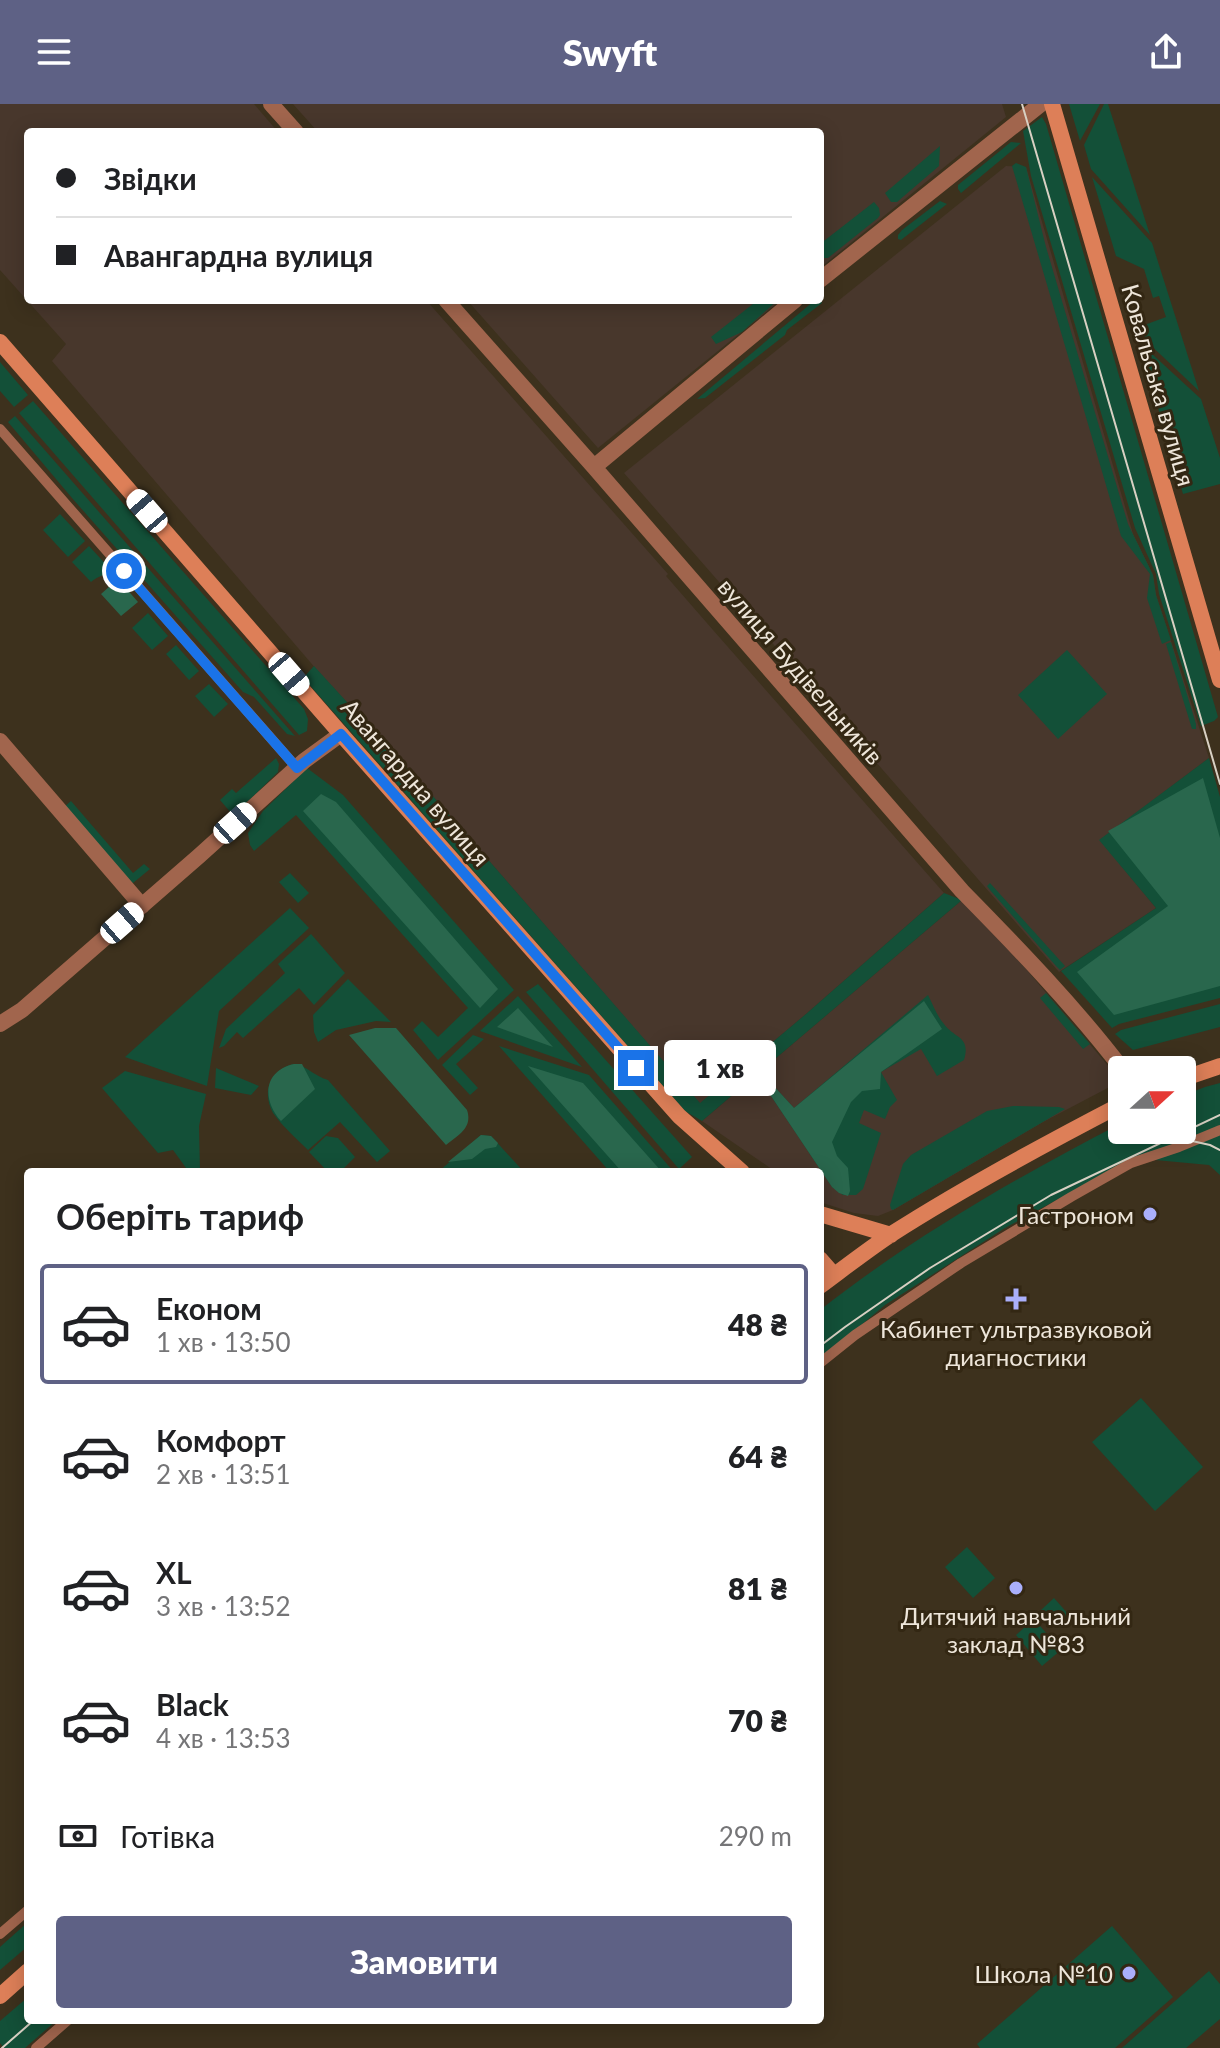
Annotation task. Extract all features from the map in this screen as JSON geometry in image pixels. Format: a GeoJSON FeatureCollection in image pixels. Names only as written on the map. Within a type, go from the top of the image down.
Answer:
{"type":"FeatureCollection","features":[{"type":"Feature","properties":{"kind":"street"},"geometry":{"type":"LineString","coordinates":[[271,104],[292,128]]}},
{"type":"Feature","properties":{"kind":"street"},"geometry":{"type":"LineString","coordinates":[[824,277],[1041,104]]}},
{"type":"Feature","properties":{"kind":"street","name":"Ковальська вулиця"},"geometry":{"type":"LineString","coordinates":[[1052,104],[1220,680]]}},
{"type":"Feature","properties":{"kind":"street","name":"вулиця Будівельників"},"geometry":{"type":"LineString","coordinates":[[450,304],[962,891],[1031,962],[1112,1056]]}},
{"type":"Feature","properties":{"kind":"street"},"geometry":{"type":"LineString","coordinates":[[594,467],[790,304]]}},
{"type":"Feature","properties":{"kind":"street","name":"Авангардна вулиця"},"geometry":{"type":"LineString","coordinates":[[0,342],[679,1116],[739,1168]]}},
{"type":"Feature","properties":{"kind":"street"},"geometry":{"type":"LineString","coordinates":[[0,1024],[22,1010],[297,768],[341,734]]}},
{"type":"Feature","properties":{"kind":"street"},"geometry":{"type":"LineString","coordinates":[[0,741],[142,906]]}},
{"type":"Feature","properties":{"kind":"street"},"geometry":{"type":"LineString","coordinates":[[1196,1074],[1220,1066]]}},
{"type":"Feature","properties":{"kind":"street"},"geometry":{"type":"LineString","coordinates":[[824,1283],[891,1235],[1010,1163],[1108,1111]]}},
{"type":"Feature","properties":{"kind":"street"},"geometry":{"type":"LineString","coordinates":[[824,1215],[891,1235]]}},
{"type":"Feature","properties":{"kind":"street"},"geometry":{"type":"LineString","coordinates":[[824,1264],[834,1275]]}},
{"type":"Feature","properties":{"kind":"street"},"geometry":{"type":"LineString","coordinates":[[0,1996],[24,1975]]}},
{"type":"Feature","properties":{"kind":"lane"},"geometry":{"type":"LineString","coordinates":[[0,429],[297,768]]}},
{"type":"Feature","properties":{"kind":"lane"},"geometry":{"type":"LineString","coordinates":[[824,1360],[961,1263],[1071,1197],[1131,1163],[1220,1130]]}},
{"type":"Feature","properties":{"kind":"lane"},"geometry":{"type":"LineString","coordinates":[[0,1934],[24,1913]]}},
{"type":"Feature","properties":{"kind":"lane"},"geometry":{"type":"LineString","coordinates":[[36,2048],[63,2024]]}},
{"type":"Feature","properties":{"kind":"shaded area"},"geometry":{"type":"Polygon","coordinates":[[[0,104],[254,104],[275,128],[24,128],[24,297],[0,270],[0,104]]]}},
{"type":"Feature","properties":{"kind":"shaded area"},"geometry":{"type":"Polygon","coordinates":[[[293,104],[1002,104],[1006,117],[824,265],[824,128],[314,128],[293,104]]]}},
{"type":"Feature","properties":{"kind":"shaded area"},"geometry":{"type":"Polygon","coordinates":[[[1006,166],[1026,167],[1133,534],[1153,575],[1156,595],[1209,758],[1100,840],[1156,908],[1059,972],[624,473],[1006,166]]]}},
{"type":"Feature","properties":{"kind":"shaded area"},"geometry":{"type":"Polygon","coordinates":[[[30,304],[430,304],[944,893],[700,1104],[431,794],[317,670],[52,361],[66,344],[30,304]]]}},
{"type":"Feature","properties":{"kind":"shaded area"},"geometry":{"type":"Polygon","coordinates":[[[471,304],[776,304],[598,448],[471,304]]]}},
{"type":"Feature","properties":{"kind":"shaded area"},"geometry":{"type":"Polygon","coordinates":[[[962,900],[1108,1066],[1108,1088],[878,1216],[854,1213],[824,1203],[824,1168],[770,1168],[702,1121],[962,900]]]}},
{"type":"Feature","properties":{"kind":"green space"},"geometry":{"type":"Polygon","coordinates":[[[1069,104],[1100,104],[1080,141],[1069,104]]]}},
{"type":"Feature","properties":{"kind":"green space"},"geometry":{"type":"Polygon","coordinates":[[[1104,104],[1108,104],[1150,235],[1091,169],[1084,145],[1104,104]]]}},
{"type":"Feature","properties":{"kind":"green space"},"geometry":{"type":"Polygon","coordinates":[[[1042,117],[1218,717],[1201,726],[1159,594],[1156,574],[1135,528],[1031,176],[1023,131],[1042,117]]]}},
{"type":"Feature","properties":{"kind":"green space"},"geometry":{"type":"Polygon","coordinates":[[[1011,142],[1021,143],[961,193],[958,185],[1011,142]]]}},
{"type":"Feature","properties":{"kind":"green space"},"geometry":{"type":"Polygon","coordinates":[[[940,146],[939,166],[897,202],[891,202],[885,193],[940,146]]]}},
{"type":"Feature","properties":{"kind":"green space"},"geometry":{"type":"Polygon","coordinates":[[[1016,163],[1026,167],[1046,247],[1128,524],[1153,575],[1156,595],[1171,640],[1162,644],[1147,598],[1150,574],[1121,536],[1012,166],[1016,163]]]}},
{"type":"Feature","properties":{"kind":"green space"},"geometry":{"type":"Polygon","coordinates":[[[1092,177],[1152,243],[1199,391],[1141,336],[1139,327],[1166,317],[1159,296],[1153,298],[1144,269],[1116,256],[1092,177]]]}},
{"type":"Feature","properties":{"kind":"green space"},"geometry":{"type":"Polygon","coordinates":[[[940,201],[947,204],[901,240],[898,239],[902,230],[940,201]]]}},
{"type":"Feature","properties":{"kind":"green space"},"geometry":{"type":"Polygon","coordinates":[[[874,202],[879,208],[878,218],[828,258],[824,258],[824,241],[874,202]]]}},
{"type":"Feature","properties":{"kind":"green space"},"geometry":{"type":"Polygon","coordinates":[[[753,304],[774,304],[742,332],[716,344],[711,337],[753,304]]]}},
{"type":"Feature","properties":{"kind":"green space"},"geometry":{"type":"Polygon","coordinates":[[[810,304],[821,304],[705,398],[697,399],[810,304]]]}},
{"type":"Feature","properties":{"kind":"green space"},"geometry":{"type":"Polygon","coordinates":[[[1139,342],[1201,399],[1220,458],[1220,484],[1183,494],[1139,342]]]}},
{"type":"Feature","properties":{"kind":"green space"},"geometry":{"type":"Polygon","coordinates":[[[0,362],[28,395],[14,407],[0,391],[0,362]]]}},
{"type":"Feature","properties":{"kind":"green space"},"geometry":{"type":"Polygon","coordinates":[[[33,401],[304,709],[308,719],[307,731],[299,735],[19,413],[33,401]]]}},
{"type":"Feature","properties":{"kind":"green space"},"geometry":{"type":"Polygon","coordinates":[[[15,416],[295,736],[287,734],[254,697],[243,692],[72,498],[8,422],[15,416]]]}},
{"type":"Feature","properties":{"kind":"green space"},"geometry":{"type":"Polygon","coordinates":[[[60,514],[85,541],[68,557],[43,530],[60,514]]]}},
{"type":"Feature","properties":{"kind":"green space"},"geometry":{"type":"Polygon","coordinates":[[[89,546],[111,570],[91,582],[72,562],[89,546]]]}},
{"type":"Feature","properties":{"kind":"green space"},"geometry":{"type":"Polygon","coordinates":[[[118,579],[138,602],[121,616],[101,594],[118,579]]]}},
{"type":"Feature","properties":{"kind":"green space"},"geometry":{"type":"Polygon","coordinates":[[[148,613],[168,636],[152,650],[132,628],[148,613]]]}},
{"type":"Feature","properties":{"kind":"green space"},"geometry":{"type":"Polygon","coordinates":[[[1171,642],[1196,729],[1192,729],[1166,644],[1171,642]]]}},
{"type":"Feature","properties":{"kind":"green space"},"geometry":{"type":"Polygon","coordinates":[[[176,645],[199,671],[189,680],[166,654],[176,645]]]}},
{"type":"Feature","properties":{"kind":"green space"},"geometry":{"type":"Polygon","coordinates":[[[1067,650],[1107,694],[1058,739],[1018,695],[1067,650]]]}},
{"type":"Feature","properties":{"kind":"green space"},"geometry":{"type":"Polygon","coordinates":[[[314,666],[431,794],[700,1103],[944,893],[962,900],[702,1121],[685,1111],[307,682],[304,677],[314,666]]]}},
{"type":"Feature","properties":{"kind":"green space"},"geometry":{"type":"Polygon","coordinates":[[[209,684],[228,704],[214,717],[195,696],[209,684]]]}},
{"type":"Feature","properties":{"kind":"green space"},"geometry":{"type":"Polygon","coordinates":[[[276,758],[278,772],[232,814],[220,800],[232,789],[236,793],[276,758]]]}},
{"type":"Feature","properties":{"kind":"green space"},"geometry":{"type":"Polygon","coordinates":[[[1209,758],[1220,797],[1220,998],[1112,1028],[1061,971],[1156,908],[1099,840],[1209,758]]]}},
{"type":"Feature","properties":{"kind":"green space"},"geometry":{"type":"Polygon","coordinates":[[[307,768],[343,795],[514,990],[438,1060],[413,1030],[422,1021],[438,1037],[468,1008],[296,815],[254,851],[250,845],[248,833],[263,811],[307,768]]]}},
{"type":"Feature","properties":{"kind":"green space"},"geometry":{"type":"Polygon","coordinates":[[[1203,778],[1220,838],[1220,986],[1114,1015],[1077,972],[1168,906],[1108,831],[1203,778]]]}},
{"type":"Feature","properties":{"kind":"green space"},"geometry":{"type":"Polygon","coordinates":[[[321,794],[336,802],[498,989],[480,1008],[303,811],[321,794]]]}},
{"type":"Feature","properties":{"kind":"green space"},"geometry":{"type":"Polygon","coordinates":[[[71,801],[133,873],[144,864],[150,869],[133,883],[125,878],[63,808],[71,801]]]}},
{"type":"Feature","properties":{"kind":"green space"},"geometry":{"type":"Polygon","coordinates":[[[290,873],[309,893],[298,903],[279,882],[290,873]]]}},
{"type":"Feature","properties":{"kind":"green space"},"geometry":{"type":"Polygon","coordinates":[[[990,883],[1065,966],[1060,970],[1056,966],[990,890],[987,886],[990,883]]]}},
{"type":"Feature","properties":{"kind":"green space"},"geometry":{"type":"Polygon","coordinates":[[[290,908],[309,928],[219,1011],[207,1086],[125,1057],[290,908]]]}},
{"type":"Feature","properties":{"kind":"green space"},"geometry":{"type":"Polygon","coordinates":[[[311,934],[345,973],[314,1005],[299,988],[243,1038],[237,1032],[219,1048],[226,1029],[285,973],[278,964],[311,934]]]}},
{"type":"Feature","properties":{"kind":"green space"},"geometry":{"type":"Polygon","coordinates":[[[348,979],[391,1022],[376,1021],[336,1030],[318,1042],[313,1015],[348,979]]]}},
{"type":"Feature","properties":{"kind":"green space"},"geometry":{"type":"Polygon","coordinates":[[[538,984],[692,1157],[678,1168],[526,992],[538,984]]]}},
{"type":"Feature","properties":{"kind":"green space"},"geometry":{"type":"Polygon","coordinates":[[[1046,993],[1090,1044],[1083,1049],[1040,998],[1046,993]]]}},
{"type":"Feature","properties":{"kind":"green space"},"geometry":{"type":"Polygon","coordinates":[[[928,995],[948,1029],[964,1042],[964,1060],[937,1076],[921,1049],[881,1072],[897,1100],[885,1119],[864,1110],[859,1123],[881,1133],[863,1189],[856,1195],[843,1195],[832,1187],[824,1175],[824,1168],[819,1168],[765,1087],[770,1082],[794,1108],[928,995]]]}},
{"type":"Feature","properties":{"kind":"green space"},"geometry":{"type":"Polygon","coordinates":[[[518,996],[582,1067],[480,1031],[518,996]]]}},
{"type":"Feature","properties":{"kind":"green space"},"geometry":{"type":"Polygon","coordinates":[[[924,1001],[942,1029],[881,1072],[880,1089],[862,1091],[851,1102],[832,1142],[837,1156],[848,1168],[848,1196],[832,1187],[824,1175],[824,1168],[819,1168],[765,1087],[770,1082],[794,1108],[924,1001]]]}},
{"type":"Feature","properties":{"kind":"green space"},"geometry":{"type":"Polygon","coordinates":[[[1220,1004],[1220,1027],[1133,1050],[1115,1034],[1121,1030],[1220,1004]]]}},
{"type":"Feature","properties":{"kind":"green space"},"geometry":{"type":"Polygon","coordinates":[[[518,1008],[553,1047],[497,1027],[518,1008]]]}},
{"type":"Feature","properties":{"kind":"green space"},"geometry":{"type":"Polygon","coordinates":[[[375,1028],[396,1028],[467,1110],[466,1126],[446,1145],[349,1035],[375,1028]]]}},
{"type":"Feature","properties":{"kind":"green space"},"geometry":{"type":"Polygon","coordinates":[[[473,1035],[484,1039],[456,1064],[478,1088],[470,1095],[442,1065],[473,1035]]]}},
{"type":"Feature","properties":{"kind":"green space"},"geometry":{"type":"Polygon","coordinates":[[[499,1046],[589,1075],[670,1168],[606,1168],[499,1046]]]}},
{"type":"Feature","properties":{"kind":"green space"},"geometry":{"type":"Polygon","coordinates":[[[294,1064],[328,1080],[390,1151],[377,1162],[340,1122],[308,1150],[273,1113],[268,1097],[274,1076],[294,1064]]]}},
{"type":"Feature","properties":{"kind":"green space"},"geometry":{"type":"Polygon","coordinates":[[[294,1064],[302,1064],[315,1089],[281,1121],[271,1104],[269,1087],[276,1073],[294,1064]]]}},
{"type":"Feature","properties":{"kind":"green space"},"geometry":{"type":"Polygon","coordinates":[[[528,1066],[583,1083],[658,1168],[618,1168],[528,1066]]]}},
{"type":"Feature","properties":{"kind":"green space"},"geometry":{"type":"Polygon","coordinates":[[[216,1068],[259,1086],[251,1095],[215,1088],[216,1068]]]}},
{"type":"Feature","properties":{"kind":"green space"},"geometry":{"type":"Polygon","coordinates":[[[125,1071],[206,1094],[199,1126],[200,1168],[186,1168],[173,1150],[158,1153],[102,1088],[125,1071]]]}},
{"type":"Feature","properties":{"kind":"green space"},"geometry":{"type":"Polygon","coordinates":[[[1220,1083],[1220,1175],[1209,1165],[1134,1158],[1005,1228],[885,1305],[824,1357],[824,1307],[929,1233],[1005,1187],[1108,1131],[1108,1144],[1196,1144],[1196,1091],[1220,1083]]]}},
{"type":"Feature","properties":{"kind":"green space"},"geometry":{"type":"Polygon","coordinates":[[[1013,1106],[1065,1109],[891,1209],[903,1164],[911,1155],[987,1111],[1013,1106]]]}},
{"type":"Feature","properties":{"kind":"green space"},"geometry":{"type":"Polygon","coordinates":[[[481,1135],[491,1136],[520,1168],[443,1168],[481,1135]]]}},
{"type":"Feature","properties":{"kind":"green space"},"geometry":{"type":"Polygon","coordinates":[[[481,1135],[491,1136],[498,1143],[496,1147],[485,1149],[472,1159],[448,1162],[481,1135]]]}},
{"type":"Feature","properties":{"kind":"green space"},"geometry":{"type":"Polygon","coordinates":[[[326,1136],[338,1138],[355,1157],[344,1168],[324,1168],[309,1152],[326,1136]]]}},
{"type":"Feature","properties":{"kind":"green space"},"geometry":{"type":"Polygon","coordinates":[[[1141,1398],[1203,1467],[1155,1511],[1092,1442],[1141,1398]]]}},
{"type":"Feature","properties":{"kind":"green space"},"geometry":{"type":"Polygon","coordinates":[[[967,1547],[995,1578],[973,1598],[945,1567],[967,1547]]]}},
{"type":"Feature","properties":{"kind":"green space"},"geometry":{"type":"Polygon","coordinates":[[[1054,1598],[1069,1615],[1054,1627],[1040,1611],[1054,1598]]]}},
{"type":"Feature","properties":{"kind":"green space"},"geometry":{"type":"Polygon","coordinates":[[[1034,1619],[1061,1650],[1042,1666],[1016,1635],[1034,1619]]]}},
{"type":"Feature","properties":{"kind":"green space"},"geometry":{"type":"Polygon","coordinates":[[[24,1926],[24,1949],[0,1970],[0,1947],[24,1926]]]}},
{"type":"Feature","properties":{"kind":"green space"},"geometry":{"type":"Polygon","coordinates":[[[1112,1926],[1173,1997],[1115,2048],[980,2048],[977,2044],[1112,1926]]]}},
{"type":"Feature","properties":{"kind":"green space"},"geometry":{"type":"Polygon","coordinates":[[[1209,1971],[1220,1984],[1220,2019],[1186,2048],[1122,2048],[1209,1971]]]}},
{"type":"Feature","properties":{"kind":"green space"},"geometry":{"type":"Polygon","coordinates":[[[24,2000],[24,2024],[52,2024],[25,2048],[4,2048],[0,2043],[0,2021],[24,2000]]]}},
{"type":"Feature","properties":{"kind":"tram line"},"geometry":{"type":"LineString","coordinates":[[1022,104],[1220,784]]}},
{"type":"Feature","properties":{"kind":"tram line"},"geometry":{"type":"LineString","coordinates":[[824,1343],[930,1268],[1051,1195],[1220,1115]]}},
{"type":"Feature","properties":{"kind":"tram line"},"geometry":{"type":"LineString","coordinates":[[1196,1142],[1220,1150]]}},
{"type":"Feature","properties":{"kind":"tram line"},"geometry":{"type":"LineString","coordinates":[[2,2048],[29,2024]]}},
{"type":"Feature","properties":{"kind":"place","name":"Гастроном"},"geometry":{"type":"Point","coordinates":[1150,1214]}},
{"type":"Feature","properties":{"kind":"place","name":"Кабинет ультразвуковой диагностики"},"geometry":{"type":"Point","coordinates":[1016,1299]}},
{"type":"Feature","properties":{"kind":"place","name":"Дитячий навчальний заклад №83"},"geometry":{"type":"Point","coordinates":[1016,1588]}},
{"type":"Feature","properties":{"kind":"place","name":"Школа №10"},"geometry":{"type":"Point","coordinates":[1129,1973]}},
{"type":"Feature","properties":{"kind":"route"},"geometry":{"type":"LineString","coordinates":[[124,571],[297,768],[341,734],[636,1068]]}}]}
